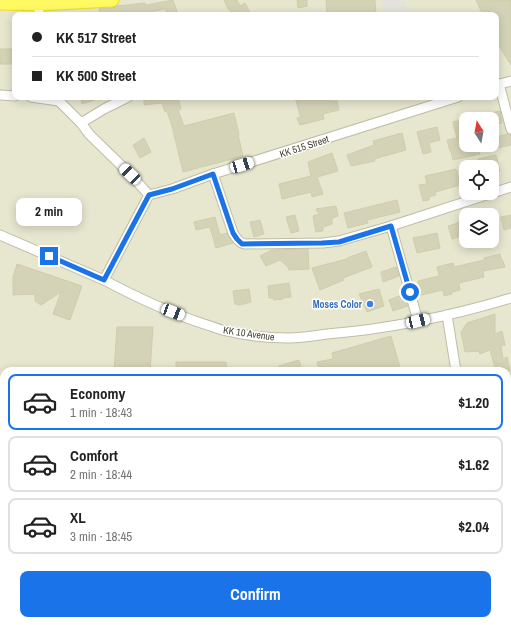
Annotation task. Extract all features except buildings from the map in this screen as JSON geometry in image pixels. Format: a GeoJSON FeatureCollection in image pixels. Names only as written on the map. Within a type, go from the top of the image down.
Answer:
{"type":"FeatureCollection","features":[{"type":"Feature","properties":{"kind":"highway"},"geometry":{"type":"LineString","coordinates":[[0,3],[39,6],[112,0]]}},
{"type":"Feature","properties":{"kind":"street"},"geometry":{"type":"LineString","coordinates":[[499,84],[511,81]]}},
{"type":"Feature","properties":{"kind":"street"},"geometry":{"type":"LineString","coordinates":[[499,91],[511,129]]}},
{"type":"Feature","properties":{"kind":"street"},"geometry":{"type":"LineString","coordinates":[[0,96],[12,96]]}},
{"type":"Feature","properties":{"kind":"street"},"geometry":{"type":"LineString","coordinates":[[59,100],[81,123],[89,134],[149,195],[104,280]]}},
{"type":"Feature","properties":{"kind":"street"},"geometry":{"type":"LineString","coordinates":[[81,123],[104,108],[121,100]]}},
{"type":"Feature","properties":{"kind":"street","name":"KK 515 Street"},"geometry":{"type":"LineString","coordinates":[[149,195],[172,189],[213,174],[448,100]]}},
{"type":"Feature","properties":{"kind":"street"},"geometry":{"type":"LineString","coordinates":[[213,174],[233,233],[242,244],[339,242],[511,187]]}},
{"type":"Feature","properties":{"kind":"street"},"geometry":{"type":"LineString","coordinates":[[391,226],[418,321]]}},
{"type":"Feature","properties":{"kind":"street","name":"KK 10 Avenue"},"geometry":{"type":"LineString","coordinates":[[0,235],[104,280],[163,308],[227,331],[246,335],[288,338],[361,331],[447,315],[511,298]]}},
{"type":"Feature","properties":{"kind":"street"},"geometry":{"type":"LineString","coordinates":[[447,315],[455,367]]}},
{"type":"Feature","properties":{"kind":"shaded area"},"geometry":{"type":"Polygon","coordinates":[[[0,0],[511,0],[511,367],[0,367],[0,0]]]}},
{"type":"Feature","properties":{"kind":"shaded area"},"geometry":{"type":"Polygon","coordinates":[[[382,0],[405,0],[407,9],[384,11],[382,0]]]}},
{"type":"Feature","properties":{"kind":"place","name":"Moses Color"},"geometry":{"type":"Point","coordinates":[370,304]}},
{"type":"Feature","properties":{"kind":"route"},"geometry":{"type":"LineString","coordinates":[[49,256],[104,280],[149,195],[172,189],[213,174],[233,233],[242,244],[339,242],[391,226],[410,292]]}}]}
